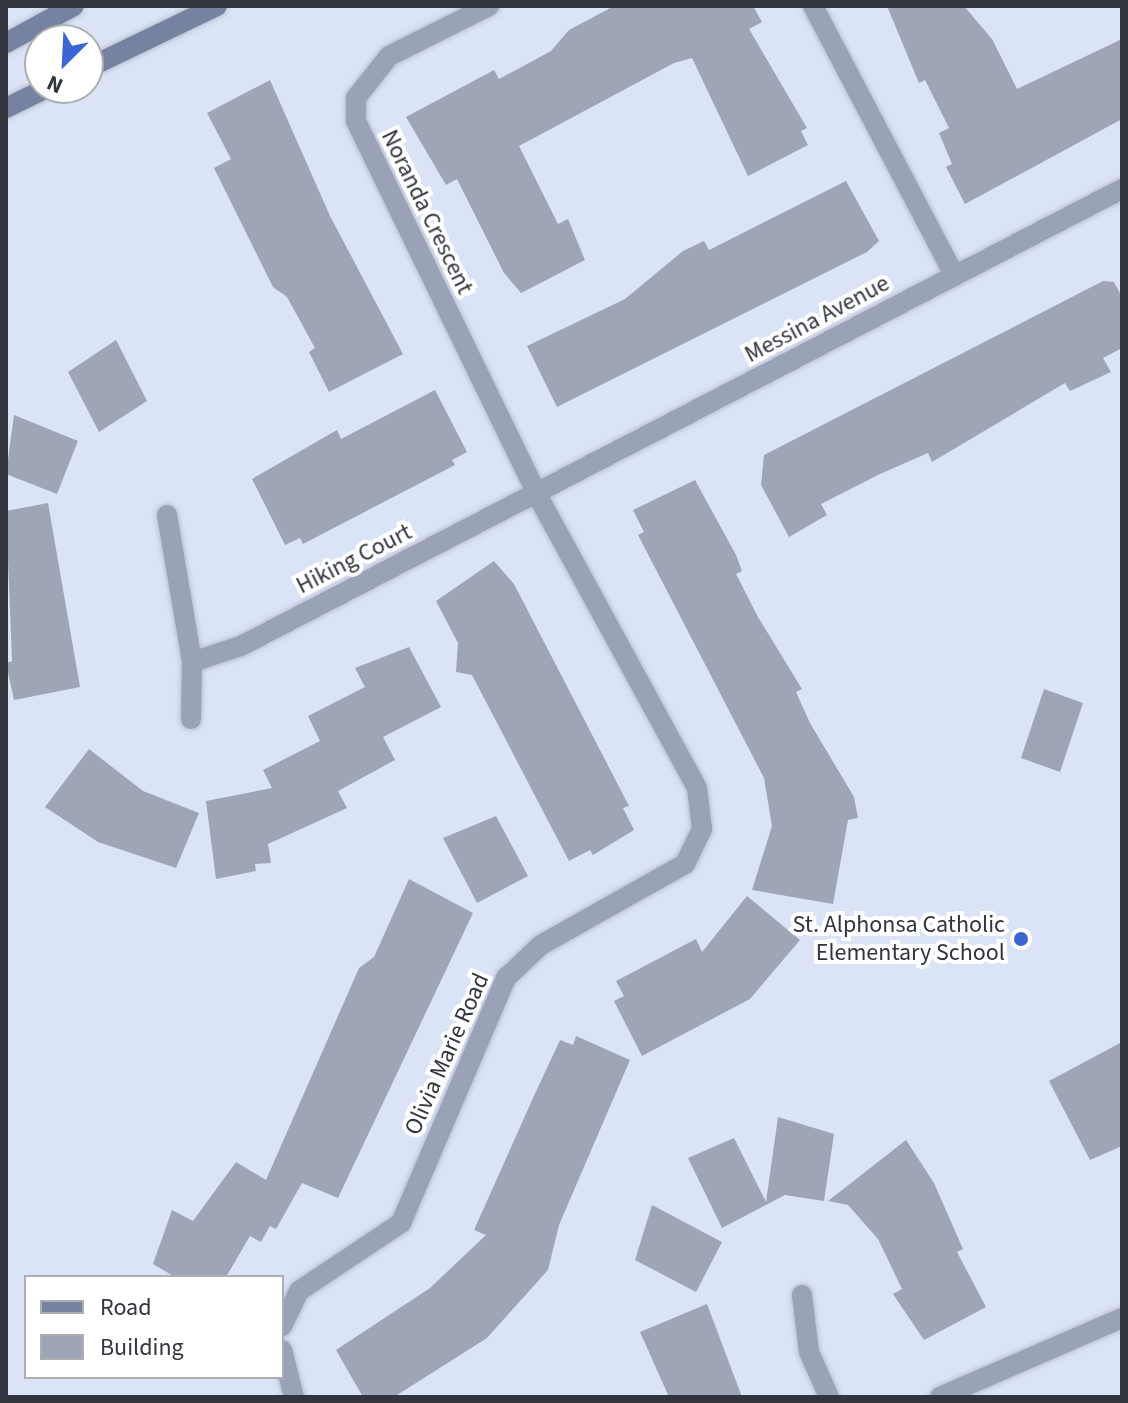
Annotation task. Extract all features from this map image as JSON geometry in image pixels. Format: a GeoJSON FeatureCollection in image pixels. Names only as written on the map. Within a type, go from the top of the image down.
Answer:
{"type":"FeatureCollection","features":[{"type":"Feature","properties":{"kind":"main road"},"geometry":{"type":"LineString","coordinates":[[6,43],[74,6]]}},
{"type":"Feature","properties":{"kind":"main road"},"geometry":{"type":"LineString","coordinates":[[104,60],[197,12],[217,6]]}},
{"type":"Feature","properties":{"kind":"main road"},"geometry":{"type":"LineString","coordinates":[[6,108],[24,99]]}},
{"type":"Feature","properties":{"kind":"street","name":"Noranda Crescent"},"geometry":{"type":"LineString","coordinates":[[489,6],[389,56],[356,98],[356,121],[537,494]]}},
{"type":"Feature","properties":{"kind":"street"},"geometry":{"type":"LineString","coordinates":[[813,6],[955,276]]}},
{"type":"Feature","properties":{"kind":"street","name":"Messina Avenue"},"geometry":{"type":"LineString","coordinates":[[537,494],[1122,189]]}},
{"type":"Feature","properties":{"kind":"street","name":"Hiking Court"},"geometry":{"type":"LineString","coordinates":[[192,662],[241,646],[537,494]]}},
{"type":"Feature","properties":{"kind":"street","name":"Olivia Marie Road"},"geometry":{"type":"LineString","coordinates":[[284,1322],[299,1291],[401,1223],[506,978],[541,945],[685,864],[702,829],[697,788],[537,494]]}},
{"type":"Feature","properties":{"kind":"street"},"geometry":{"type":"LineString","coordinates":[[167,515],[192,662],[191,719]]}},
{"type":"Feature","properties":{"kind":"street"},"geometry":{"type":"LineString","coordinates":[[802,1295],[809,1352],[829,1397]]}},
{"type":"Feature","properties":{"kind":"street"},"geometry":{"type":"LineString","coordinates":[[940,1397],[1122,1318]]}},
{"type":"Feature","properties":{"kind":"street"},"geometry":{"type":"LineString","coordinates":[[284,1358],[294,1397]]}},
{"type":"Feature","properties":{"kind":"building"},"geometry":{"type":"Polygon","coordinates":[[[614,6],[753,6],[762,22],[749,29],[807,128],[801,131],[808,145],[748,176],[692,58],[674,63],[519,146],[558,224],[568,219],[585,260],[521,293],[504,273],[457,179],[446,185],[406,117],[494,70],[499,79],[551,51],[569,30],[614,6]]]}},
{"type":"Feature","properties":{"kind":"building"},"geometry":{"type":"Polygon","coordinates":[[[887,6],[964,6],[992,39],[1017,89],[1122,39],[1122,119],[965,204],[946,167],[952,164],[939,133],[949,128],[925,80],[919,83],[887,6]]]}},
{"type":"Feature","properties":{"kind":"building"},"geometry":{"type":"Polygon","coordinates":[[[270,80],[330,216],[403,354],[329,392],[309,352],[315,348],[287,297],[273,287],[214,168],[231,159],[207,113],[270,80]]]}},
{"type":"Feature","properties":{"kind":"building"},"geometry":{"type":"Polygon","coordinates":[[[846,181],[879,241],[867,252],[557,407],[527,346],[625,299],[683,251],[704,241],[709,250],[846,181]]]}},
{"type":"Feature","properties":{"kind":"building"},"geometry":{"type":"Polygon","coordinates":[[[1103,281],[1114,282],[1122,297],[1122,348],[1103,358],[1111,372],[1070,391],[1065,383],[932,462],[928,453],[821,504],[827,515],[789,537],[761,485],[764,455],[1103,281]]]}},
{"type":"Feature","properties":{"kind":"building"},"geometry":{"type":"Polygon","coordinates":[[[116,340],[147,401],[99,432],[68,372],[116,340]]]}},
{"type":"Feature","properties":{"kind":"building"},"geometry":{"type":"Polygon","coordinates":[[[435,390],[467,452],[452,460],[455,465],[303,544],[300,538],[285,545],[252,479],[337,430],[341,439],[435,390]]]}},
{"type":"Feature","properties":{"kind":"building"},"geometry":{"type":"Polygon","coordinates":[[[14,415],[78,441],[57,494],[6,474],[14,415]]]}},
{"type":"Feature","properties":{"kind":"building"},"geometry":{"type":"Polygon","coordinates":[[[695,480],[736,555],[742,571],[736,574],[758,617],[802,689],[796,692],[810,723],[854,797],[858,818],[848,820],[833,904],[752,890],[772,826],[764,778],[638,535],[644,532],[633,510],[695,480]]]}},
{"type":"Feature","properties":{"kind":"building"},"geometry":{"type":"Polygon","coordinates":[[[48,503],[80,687],[14,700],[6,663],[12,661],[6,511],[48,503]]]}},
{"type":"Feature","properties":{"kind":"building"},"geometry":{"type":"Polygon","coordinates":[[[494,561],[514,584],[629,806],[623,808],[634,830],[593,855],[590,850],[569,861],[472,675],[456,672],[458,643],[436,601],[494,561]]]}},
{"type":"Feature","properties":{"kind":"building"},"geometry":{"type":"Polygon","coordinates":[[[409,647],[441,707],[383,737],[395,760],[338,791],[347,808],[268,844],[271,863],[255,864],[256,871],[216,879],[206,801],[272,788],[263,770],[320,741],[308,716],[365,687],[355,668],[409,647]]]}},
{"type":"Feature","properties":{"kind":"building"},"geometry":{"type":"Polygon","coordinates":[[[1044,689],[1083,703],[1060,772],[1021,758],[1044,689]]]}},
{"type":"Feature","properties":{"kind":"building"},"geometry":{"type":"Polygon","coordinates":[[[89,749],[143,791],[199,813],[176,868],[98,842],[45,807],[89,749]]]}},
{"type":"Feature","properties":{"kind":"building"},"geometry":{"type":"Polygon","coordinates":[[[496,816],[528,876],[477,903],[443,838],[496,816]]]}},
{"type":"Feature","properties":{"kind":"building"},"geometry":{"type":"Polygon","coordinates":[[[409,879],[473,913],[338,1198],[302,1183],[276,1229],[270,1226],[261,1242],[250,1236],[227,1275],[172,1275],[153,1264],[172,1210],[193,1221],[236,1162],[266,1180],[359,968],[374,957],[409,879]]]}},
{"type":"Feature","properties":{"kind":"building"},"geometry":{"type":"Polygon","coordinates":[[[747,896],[800,940],[750,999],[642,1056],[614,1001],[624,996],[616,981],[696,939],[702,952],[747,896]]]}},
{"type":"Feature","properties":{"kind":"building"},"geometry":{"type":"Polygon","coordinates":[[[576,1036],[630,1060],[559,1225],[548,1270],[487,1338],[394,1397],[363,1397],[336,1350],[430,1288],[486,1235],[474,1230],[533,1098],[560,1040],[573,1045],[576,1036]]]}},
{"type":"Feature","properties":{"kind":"building"},"geometry":{"type":"Polygon","coordinates":[[[1122,1042],[1122,1146],[1090,1160],[1049,1081],[1122,1042]]]}},
{"type":"Feature","properties":{"kind":"building"},"geometry":{"type":"Polygon","coordinates":[[[778,1117],[834,1134],[824,1201],[785,1195],[722,1228],[688,1158],[734,1138],[766,1202],[778,1117]]]}},
{"type":"Feature","properties":{"kind":"building"},"geometry":{"type":"Polygon","coordinates":[[[906,1140],[934,1183],[963,1249],[957,1252],[986,1307],[924,1340],[893,1294],[902,1289],[878,1239],[848,1205],[828,1201],[906,1140]]]}},
{"type":"Feature","properties":{"kind":"building"},"geometry":{"type":"Polygon","coordinates":[[[652,1205],[722,1242],[696,1292],[635,1260],[652,1205]]]}},
{"type":"Feature","properties":{"kind":"building"},"geometry":{"type":"Polygon","coordinates":[[[707,1304],[742,1397],[669,1397],[640,1332],[707,1304]]]}},
{"type":"Feature","properties":{"kind":"place","name":"St. Alphonsa Catholic Elementary School"},"geometry":{"type":"Point","coordinates":[1021,939]}}]}
